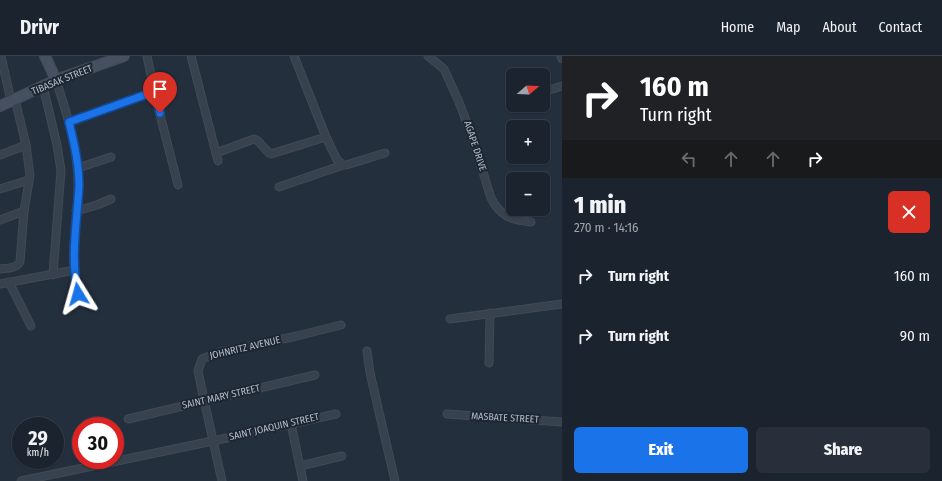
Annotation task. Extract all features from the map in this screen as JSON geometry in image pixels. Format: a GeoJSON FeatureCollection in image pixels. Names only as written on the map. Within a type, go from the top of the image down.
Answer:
{"type":"FeatureCollection","features":[{"type":"Feature","properties":{"kind":"street"},"geometry":{"type":"LineString","coordinates":[[0,268],[18,266],[20,262],[24,211],[30,175],[26,145],[1,56]]}},
{"type":"Feature","properties":{"kind":"street"},"geometry":{"type":"LineString","coordinates":[[45,56],[56,80],[76,149],[79,186],[74,239],[75,270],[77,290],[82,302]]}},
{"type":"Feature","properties":{"kind":"street","name":"TIBASAK STREET"},"geometry":{"type":"LineString","coordinates":[[0,106],[56,80],[112,58],[124,56]]}},
{"type":"Feature","properties":{"kind":"street"},"geometry":{"type":"LineString","coordinates":[[147,56],[156,91],[156,99],[178,185]]}},
{"type":"Feature","properties":{"kind":"street"},"geometry":{"type":"LineString","coordinates":[[191,56],[218,161]]}},
{"type":"Feature","properties":{"kind":"street"},"geometry":{"type":"LineString","coordinates":[[294,56],[326,137],[337,160],[343,165]]}},
{"type":"Feature","properties":{"kind":"street","name":"AGAPE DRIVE"},"geometry":{"type":"LineString","coordinates":[[428,56],[444,69],[459,102],[471,134],[490,198],[494,205],[506,216],[516,220],[531,222]]}},
{"type":"Feature","properties":{"kind":"street"},"geometry":{"type":"LineString","coordinates":[[43,86],[57,145],[61,170],[53,275]]}},
{"type":"Feature","properties":{"kind":"street"},"geometry":{"type":"LineString","coordinates":[[550,90],[562,86]]}},
{"type":"Feature","properties":{"kind":"street"},"geometry":{"type":"LineString","coordinates":[[69,122],[156,91]]}},
{"type":"Feature","properties":{"kind":"street"},"geometry":{"type":"LineString","coordinates":[[216,153],[254,139],[258,141],[270,154],[326,137]]}},
{"type":"Feature","properties":{"kind":"street"},"geometry":{"type":"LineString","coordinates":[[0,155],[26,145]]}},
{"type":"Feature","properties":{"kind":"street"},"geometry":{"type":"LineString","coordinates":[[279,187],[343,165],[385,153]]}},
{"type":"Feature","properties":{"kind":"street"},"geometry":{"type":"LineString","coordinates":[[78,168],[111,157]]}},
{"type":"Feature","properties":{"kind":"street"},"geometry":{"type":"LineString","coordinates":[[0,189],[29,180]]}},
{"type":"Feature","properties":{"kind":"street"},"geometry":{"type":"LineString","coordinates":[[76,211],[98,205],[110,199]]}},
{"type":"Feature","properties":{"kind":"street"},"geometry":{"type":"LineString","coordinates":[[0,220],[24,211]]}},
{"type":"Feature","properties":{"kind":"street"},"geometry":{"type":"LineString","coordinates":[[0,284],[75,270]]}},
{"type":"Feature","properties":{"kind":"street"},"geometry":{"type":"LineString","coordinates":[[9,282],[31,326]]}},
{"type":"Feature","properties":{"kind":"street"},"geometry":{"type":"LineString","coordinates":[[450,319],[562,304]]}},
{"type":"Feature","properties":{"kind":"street"},"geometry":{"type":"LineString","coordinates":[[489,363],[490,313]]}},
{"type":"Feature","properties":{"kind":"street","name":"JOHNRITZ AVENUE"},"geometry":{"type":"LineString","coordinates":[[222,481],[198,370],[200,362],[205,357],[220,352],[341,325]]}},
{"type":"Feature","properties":{"kind":"street"},"geometry":{"type":"LineString","coordinates":[[367,351],[370,373],[395,481]]}},
{"type":"Feature","properties":{"kind":"street","name":"SAINT MARY STREET"},"geometry":{"type":"LineString","coordinates":[[128,419],[315,375]]}},
{"type":"Feature","properties":{"kind":"street","name":"SAINT JOAQUIN STREET"},"geometry":{"type":"LineString","coordinates":[[21,481],[336,414]]}},
{"type":"Feature","properties":{"kind":"street","name":"MASBATE STREET"},"geometry":{"type":"LineString","coordinates":[[447,414],[562,422]]}},
{"type":"Feature","properties":{"kind":"street"},"geometry":{"type":"LineString","coordinates":[[291,424],[303,481]]}},
{"type":"Feature","properties":{"kind":"street"},"geometry":{"type":"LineString","coordinates":[[300,466],[342,456]]}},
{"type":"Feature","properties":{"kind":"route"},"geometry":{"type":"LineString","coordinates":[[78,294],[74,262],[74,239],[79,186],[76,149],[69,122],[156,91],[156,99],[160,113]]}}]}
